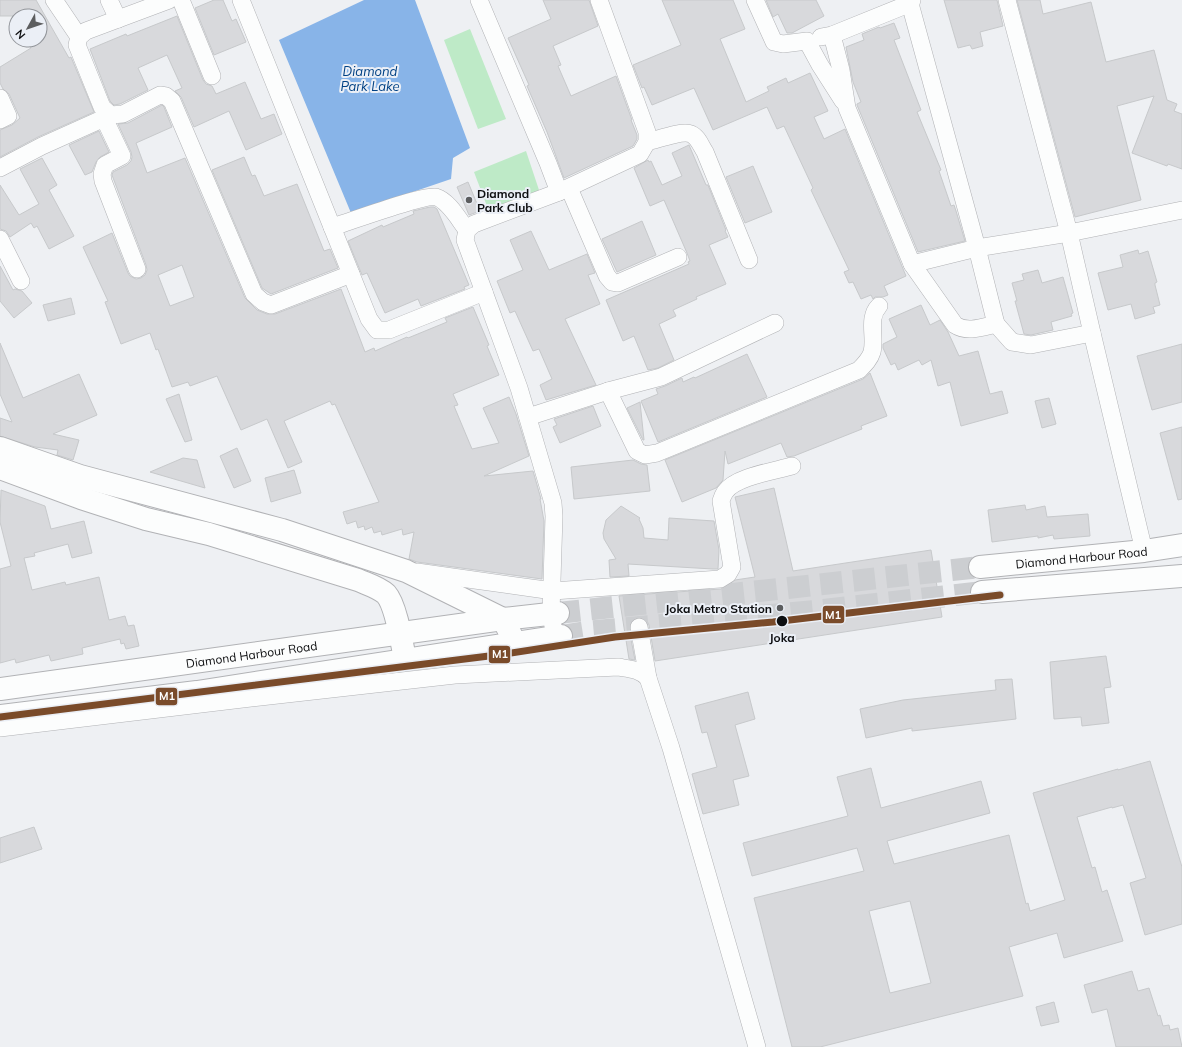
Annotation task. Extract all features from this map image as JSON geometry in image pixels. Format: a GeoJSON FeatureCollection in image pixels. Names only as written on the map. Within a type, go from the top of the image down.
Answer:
{"type":"FeatureCollection","features":[{"type":"Feature","properties":{"kind":"main road"},"geometry":{"type":"LineString","coordinates":[[1,462],[80,476],[282,530],[406,571],[503,619],[515,643]]}},
{"type":"Feature","properties":{"kind":"main road"},"geometry":{"type":"LineString","coordinates":[[1,462],[74,495],[146,519],[208,534],[358,580],[379,588],[391,603],[400,634],[404,659]]}},
{"type":"Feature","properties":{"kind":"main road","name":"Diamond Harbour Road"},"geometry":{"type":"LineString","coordinates":[[980,567],[1144,551],[1182,545]]}},
{"type":"Feature","properties":{"kind":"main road"},"geometry":{"type":"LineString","coordinates":[[982,592],[1182,576]]}},
{"type":"Feature","properties":{"kind":"main road","name":"Diamond Harbour Road"},"geometry":{"type":"LineString","coordinates":[[0,689],[554,613]]}},
{"type":"Feature","properties":{"kind":"main road"},"geometry":{"type":"LineString","coordinates":[[0,716],[197,692],[558,636]]}},
{"type":"Feature","properties":{"kind":"street"},"geometry":{"type":"LineString","coordinates":[[54,0],[79,36]]}},
{"type":"Feature","properties":{"kind":"street"},"geometry":{"type":"LineString","coordinates":[[109,0],[118,19]]}},
{"type":"Feature","properties":{"kind":"street"},"geometry":{"type":"LineString","coordinates":[[137,269],[103,181],[102,174],[105,166],[122,156],[77,45],[79,36],[86,31],[169,0]]}},
{"type":"Feature","properties":{"kind":"street"},"geometry":{"type":"LineString","coordinates":[[181,0],[212,76]]}},
{"type":"Feature","properties":{"kind":"street"},"geometry":{"type":"LineString","coordinates":[[241,0],[369,319],[377,330],[389,330],[484,292]]}},
{"type":"Feature","properties":{"kind":"street"},"geometry":{"type":"LineString","coordinates":[[479,0],[545,156],[564,190],[607,276],[612,282],[618,283],[678,256]]}},
{"type":"Feature","properties":{"kind":"street"},"geometry":{"type":"LineString","coordinates":[[755,0],[774,42],[783,44],[832,35],[911,1],[996,324],[1012,342],[1031,344],[1092,334]]}},
{"type":"Feature","properties":{"kind":"street"},"geometry":{"type":"LineString","coordinates":[[1007,0],[1069,233],[1144,551]]}},
{"type":"Feature","properties":{"kind":"street"},"geometry":{"type":"LineString","coordinates":[[558,636],[554,613],[553,591],[553,503],[519,388],[465,240],[467,230],[474,224],[564,190],[640,154],[647,142],[647,132],[598,1]]}},
{"type":"Feature","properties":{"kind":"street"},"geometry":{"type":"LineString","coordinates":[[832,35],[841,70],[847,108]]}},
{"type":"Feature","properties":{"kind":"street"},"geometry":{"type":"LineString","coordinates":[[807,40],[820,65],[847,108],[912,264],[955,325],[967,330],[996,324]]}},
{"type":"Feature","properties":{"kind":"street"},"geometry":{"type":"LineString","coordinates":[[0,168],[47,144],[107,117],[123,114],[160,95],[166,96],[172,101],[254,294],[263,302],[271,305],[351,274]]}},
{"type":"Feature","properties":{"kind":"street"},"geometry":{"type":"LineString","coordinates":[[0,98],[8,116],[0,120]]}},
{"type":"Feature","properties":{"kind":"street"},"geometry":{"type":"LineString","coordinates":[[647,142],[684,133],[692,134],[698,140],[705,152],[749,260]]}},
{"type":"Feature","properties":{"kind":"street"},"geometry":{"type":"LineString","coordinates":[[332,227],[419,199],[435,197],[446,203],[467,230]]}},
{"type":"Feature","properties":{"kind":"street"},"geometry":{"type":"LineString","coordinates":[[912,264],[977,248],[1069,233],[1182,210]]}},
{"type":"Feature","properties":{"kind":"street"},"geometry":{"type":"LineString","coordinates":[[0,240],[21,281]]}},
{"type":"Feature","properties":{"kind":"street"},"geometry":{"type":"LineString","coordinates":[[608,391],[637,451],[645,455],[657,453],[859,370],[867,362],[872,352],[872,323],[874,312],[879,306]]}},
{"type":"Feature","properties":{"kind":"street"},"geometry":{"type":"LineString","coordinates":[[528,417],[608,391],[661,377],[775,323]]}},
{"type":"Feature","properties":{"kind":"street"},"geometry":{"type":"LineString","coordinates":[[406,571],[553,591],[720,578],[728,574],[732,567],[721,501],[724,492],[731,486],[745,479],[792,466]]}},
{"type":"Feature","properties":{"kind":"street"},"geometry":{"type":"LineString","coordinates":[[639,627],[648,678],[673,756],[757,1047]]}},
{"type":"Feature","properties":{"kind":"street"},"geometry":{"type":"LineString","coordinates":[[0,728],[260,696],[455,675],[618,667],[635,669],[642,672],[648,678]]}},
{"type":"Feature","properties":{"kind":"green space"},"geometry":{"type":"Polygon","coordinates":[[[470,29],[506,119],[478,129],[444,40],[470,29]]]}},
{"type":"Feature","properties":{"kind":"green space"},"geometry":{"type":"Polygon","coordinates":[[[526,151],[540,193],[488,209],[474,172],[526,151]]]}},
{"type":"Feature","properties":{"kind":"water","name":"Diamond Park Lake"},"geometry":{"type":"Polygon","coordinates":[[[364,0],[415,0],[470,148],[453,158],[451,179],[351,213],[279,40],[364,0]]]}},
{"type":"Feature","properties":{"kind":"building"},"geometry":{"type":"Polygon","coordinates":[[[0,0],[36,0],[41,8],[8,8],[8,16],[0,16],[0,0]]]}},
{"type":"Feature","properties":{"kind":"building"},"geometry":{"type":"Polygon","coordinates":[[[214,0],[223,0],[232,21],[236,19],[246,42],[214,55],[195,8],[214,0]]]}},
{"type":"Feature","properties":{"kind":"building"},"geometry":{"type":"Polygon","coordinates":[[[543,0],[589,0],[598,26],[553,46],[561,65],[558,66],[571,96],[616,76],[637,135],[637,139],[633,146],[564,178],[547,132],[527,86],[529,85],[508,38],[551,19],[543,0]]]}},
{"type":"Feature","properties":{"kind":"building"},"geometry":{"type":"Polygon","coordinates":[[[662,0],[733,0],[745,29],[720,39],[746,102],[769,91],[767,87],[786,78],[788,83],[810,73],[828,111],[814,117],[824,139],[845,129],[906,276],[884,286],[888,295],[883,297],[875,297],[873,299],[871,295],[861,299],[853,282],[849,283],[844,272],[849,270],[811,190],[813,188],[784,126],[777,129],[767,107],[713,130],[694,88],[652,105],[644,87],[642,88],[633,65],[681,45],[662,0]]]}},
{"type":"Feature","properties":{"kind":"building"},"geometry":{"type":"Polygon","coordinates":[[[766,0],[816,0],[824,16],[792,33],[787,33],[778,14],[773,17],[766,0]]]}},
{"type":"Feature","properties":{"kind":"building"},"geometry":{"type":"Polygon","coordinates":[[[944,0],[997,0],[1003,26],[980,32],[983,46],[972,49],[970,45],[958,48],[944,0]]]}},
{"type":"Feature","properties":{"kind":"building"},"geometry":{"type":"Polygon","coordinates":[[[1017,0],[1040,0],[1043,14],[1091,2],[1106,62],[1154,50],[1167,100],[1177,104],[1174,111],[1182,114],[1182,169],[1168,164],[1167,166],[1132,153],[1154,96],[1117,106],[1141,200],[1075,217],[1017,0]]]}},
{"type":"Feature","properties":{"kind":"building"},"geometry":{"type":"Polygon","coordinates":[[[177,16],[206,84],[212,86],[216,94],[245,82],[261,119],[274,114],[282,134],[246,150],[229,111],[194,127],[181,97],[175,91],[182,88],[167,55],[138,68],[148,90],[120,104],[114,105],[110,101],[90,49],[126,34],[127,36],[177,16]]]}},
{"type":"Feature","properties":{"kind":"building"},"geometry":{"type":"Polygon","coordinates":[[[48,21],[69,58],[71,57],[94,112],[38,137],[0,157],[0,130],[12,125],[20,118],[9,94],[3,89],[0,83],[0,67],[31,48],[48,48],[48,21]]]}},
{"type":"Feature","properties":{"kind":"building"},"geometry":{"type":"Polygon","coordinates":[[[894,23],[900,38],[894,40],[921,110],[917,112],[941,170],[939,171],[951,206],[954,205],[965,241],[918,252],[857,105],[861,102],[853,82],[846,47],[864,40],[862,34],[894,23]]]}},
{"type":"Feature","properties":{"kind":"building"},"geometry":{"type":"Polygon","coordinates":[[[162,105],[164,107],[172,127],[136,143],[147,173],[185,158],[245,298],[257,310],[267,314],[275,314],[341,289],[365,352],[374,348],[375,351],[447,322],[445,318],[473,307],[489,345],[487,346],[499,375],[453,394],[458,405],[454,406],[472,449],[499,443],[483,408],[509,397],[529,456],[484,476],[533,471],[541,499],[544,521],[542,579],[417,562],[409,559],[414,532],[403,535],[402,529],[382,535],[381,531],[374,533],[372,527],[365,530],[364,526],[358,528],[356,521],[347,524],[343,512],[379,502],[335,404],[332,405],[330,401],[284,421],[302,462],[288,468],[267,419],[241,430],[217,376],[190,386],[188,382],[172,387],[158,349],[156,350],[150,333],[121,344],[105,302],[108,301],[83,247],[112,233],[130,276],[136,279],[145,275],[147,270],[146,265],[112,175],[113,172],[127,165],[131,161],[131,152],[118,124],[128,123],[162,105]],[[182,265],[158,275],[170,306],[194,297],[182,265]]]}},
{"type":"Feature","properties":{"kind":"building"},"geometry":{"type":"Polygon","coordinates":[[[99,131],[109,152],[100,157],[92,172],[85,175],[69,145],[99,131]]]}},
{"type":"Feature","properties":{"kind":"building"},"geometry":{"type":"Polygon","coordinates":[[[689,145],[706,185],[708,185],[728,237],[709,245],[726,284],[696,297],[697,299],[673,310],[676,316],[659,324],[674,360],[658,368],[648,370],[634,336],[623,341],[606,300],[689,264],[688,262],[690,261],[687,253],[664,200],[650,206],[634,168],[648,160],[649,162],[651,161],[662,185],[682,176],[672,153],[689,145]]]}},
{"type":"Feature","properties":{"kind":"building"},"geometry":{"type":"Polygon","coordinates":[[[244,157],[252,176],[255,175],[264,196],[297,184],[324,251],[330,249],[338,268],[271,294],[262,288],[212,170],[244,157]]]}},
{"type":"Feature","properties":{"kind":"building"},"geometry":{"type":"Polygon","coordinates":[[[42,158],[57,185],[49,190],[74,236],[49,249],[37,226],[34,228],[31,223],[10,237],[6,231],[0,229],[0,185],[19,215],[39,204],[20,169],[42,158]]]}},
{"type":"Feature","properties":{"kind":"building"},"geometry":{"type":"Polygon","coordinates":[[[753,166],[772,212],[745,223],[726,177],[753,166]]]}},
{"type":"Feature","properties":{"kind":"building","name":"Diamond Park Club"},"geometry":{"type":"Polygon","coordinates":[[[468,182],[480,211],[469,215],[457,187],[468,182]]]}},
{"type":"Feature","properties":{"kind":"building"},"geometry":{"type":"Polygon","coordinates":[[[430,207],[437,209],[469,285],[464,287],[465,289],[421,306],[418,299],[385,313],[367,273],[362,275],[348,241],[382,225],[383,227],[414,214],[413,211],[430,207]]]}},
{"type":"Feature","properties":{"kind":"building"},"geometry":{"type":"Polygon","coordinates":[[[642,221],[656,255],[617,272],[602,239],[642,221]]]}},
{"type":"Feature","properties":{"kind":"building"},"geometry":{"type":"Polygon","coordinates":[[[531,231],[549,270],[587,254],[595,273],[588,275],[600,304],[565,319],[596,385],[546,400],[540,385],[552,379],[539,349],[533,351],[515,311],[510,313],[497,281],[523,270],[510,240],[531,231]]]}},
{"type":"Feature","properties":{"kind":"building"},"geometry":{"type":"Polygon","coordinates":[[[1138,250],[1139,254],[1148,251],[1157,282],[1155,285],[1160,305],[1153,307],[1155,313],[1135,319],[1131,304],[1108,310],[1098,273],[1123,267],[1120,255],[1138,250]]]}},
{"type":"Feature","properties":{"kind":"building"},"geometry":{"type":"Polygon","coordinates":[[[0,266],[13,290],[15,289],[22,291],[32,303],[14,318],[0,301],[0,266]]]}},
{"type":"Feature","properties":{"kind":"building"},"geometry":{"type":"Polygon","coordinates":[[[1038,270],[1042,283],[1063,277],[1073,313],[1071,314],[1072,316],[1051,322],[1053,330],[1031,335],[1024,334],[1015,301],[1017,301],[1012,283],[1024,280],[1022,274],[1038,270]]]}},
{"type":"Feature","properties":{"kind":"building"},"geometry":{"type":"Polygon","coordinates":[[[71,298],[75,314],[48,321],[43,305],[71,298]]]}},
{"type":"Feature","properties":{"kind":"building"},"geometry":{"type":"Polygon","coordinates":[[[921,305],[930,325],[940,320],[948,332],[959,356],[978,351],[990,394],[1002,391],[1008,413],[961,426],[950,382],[938,386],[931,360],[922,365],[919,360],[898,370],[895,363],[891,365],[883,348],[883,344],[897,337],[889,319],[921,305]]]}},
{"type":"Feature","properties":{"kind":"building"},"geometry":{"type":"Polygon","coordinates":[[[0,343],[23,398],[79,374],[97,415],[53,434],[79,440],[73,460],[57,455],[58,450],[35,447],[0,436],[0,418],[12,422],[0,394],[0,343]]]}},
{"type":"Feature","properties":{"kind":"building"},"geometry":{"type":"Polygon","coordinates":[[[1182,344],[1182,402],[1152,410],[1137,356],[1182,344]]]}},
{"type":"Feature","properties":{"kind":"building"},"geometry":{"type":"Polygon","coordinates":[[[747,354],[767,397],[658,442],[641,401],[658,394],[656,389],[682,378],[683,382],[694,377],[695,378],[747,354]]]}},
{"type":"Feature","properties":{"kind":"building"},"geometry":{"type":"Polygon","coordinates":[[[870,373],[887,416],[861,426],[862,429],[794,456],[787,457],[781,443],[728,464],[725,451],[723,480],[716,488],[682,502],[665,460],[863,379],[870,373]]]}},
{"type":"Feature","properties":{"kind":"building"},"geometry":{"type":"Polygon","coordinates":[[[179,394],[192,440],[185,442],[166,399],[179,394]]]}},
{"type":"Feature","properties":{"kind":"building"},"geometry":{"type":"Polygon","coordinates":[[[1049,398],[1056,424],[1042,428],[1035,401],[1049,398]]]}},
{"type":"Feature","properties":{"kind":"building"},"geometry":{"type":"Polygon","coordinates":[[[640,402],[644,440],[627,408],[640,402]]]}},
{"type":"Feature","properties":{"kind":"building"},"geometry":{"type":"Polygon","coordinates":[[[593,406],[601,426],[560,443],[553,427],[557,425],[554,419],[593,406]]]}},
{"type":"Feature","properties":{"kind":"building"},"geometry":{"type":"Polygon","coordinates":[[[1182,427],[1182,499],[1178,500],[1160,433],[1182,427]]]}},
{"type":"Feature","properties":{"kind":"building"},"geometry":{"type":"Polygon","coordinates":[[[237,448],[251,481],[234,488],[220,456],[237,448]]]}},
{"type":"Feature","properties":{"kind":"building"},"geometry":{"type":"Polygon","coordinates":[[[183,458],[197,460],[205,488],[150,472],[183,458]]]}},
{"type":"Feature","properties":{"kind":"building"},"geometry":{"type":"Polygon","coordinates":[[[633,460],[647,465],[650,491],[574,499],[571,467],[633,460]]]}},
{"type":"Feature","properties":{"kind":"building"},"geometry":{"type":"Polygon","coordinates":[[[294,470],[301,493],[271,502],[265,478],[294,470]]]}},
{"type":"Feature","properties":{"kind":"building","name":"Joka Metro Station"},"geometry":{"type":"Polygon","coordinates":[[[774,488],[793,571],[931,550],[942,617],[655,661],[649,625],[643,618],[638,617],[633,619],[630,624],[629,629],[635,660],[629,659],[619,596],[631,595],[631,597],[647,594],[721,589],[735,580],[755,577],[735,497],[774,488]]]}},
{"type":"Feature","properties":{"kind":"building"},"geometry":{"type":"Polygon","coordinates":[[[1,490],[45,506],[51,529],[84,521],[92,553],[72,558],[68,544],[34,553],[35,556],[24,558],[32,590],[65,582],[66,585],[99,577],[109,620],[125,616],[128,626],[134,625],[139,646],[126,649],[124,643],[121,644],[120,639],[82,648],[83,654],[51,661],[49,655],[16,663],[15,659],[0,663],[0,569],[11,566],[0,522],[1,490]]]}},
{"type":"Feature","properties":{"kind":"building"},"geometry":{"type":"Polygon","coordinates":[[[1025,505],[1026,510],[1045,506],[1047,517],[1088,514],[1090,536],[1054,539],[1053,535],[1038,538],[1038,536],[992,542],[988,510],[1025,505]]]}},
{"type":"Feature","properties":{"kind":"building"},"geometry":{"type":"Polygon","coordinates":[[[621,506],[640,518],[644,538],[668,540],[669,518],[714,521],[719,550],[718,569],[628,564],[629,576],[610,577],[609,560],[616,559],[604,539],[603,533],[606,520],[621,506]]]}},
{"type":"Feature","properties":{"kind":"building"},"geometry":{"type":"Polygon","coordinates":[[[1106,656],[1111,687],[1104,688],[1109,723],[1082,726],[1081,717],[1054,719],[1050,662],[1106,656]]]}},
{"type":"Feature","properties":{"kind":"building"},"geometry":{"type":"Polygon","coordinates":[[[1012,679],[1016,719],[912,731],[912,728],[866,738],[860,709],[903,700],[996,690],[995,680],[1012,679]]]}},
{"type":"Feature","properties":{"kind":"building"},"geometry":{"type":"Polygon","coordinates":[[[748,692],[755,719],[735,725],[749,776],[733,780],[739,805],[703,814],[692,774],[717,767],[707,732],[702,733],[695,706],[748,692]]]}},
{"type":"Feature","properties":{"kind":"building"},"geometry":{"type":"Polygon","coordinates":[[[1150,761],[1182,867],[1182,924],[1145,935],[1130,883],[1146,878],[1123,805],[1077,817],[1092,868],[1095,867],[1102,892],[1107,890],[1123,941],[1064,958],[1057,933],[1009,947],[1023,996],[820,1047],[792,1047],[754,898],[864,871],[857,848],[752,876],[743,843],[848,816],[837,777],[871,768],[881,808],[981,781],[990,813],[887,841],[894,864],[1009,835],[1026,904],[1028,903],[1030,911],[1065,900],[1033,793],[1150,761]],[[910,901],[869,911],[890,993],[931,983],[910,901]]]}},
{"type":"Feature","properties":{"kind":"building"},"geometry":{"type":"Polygon","coordinates":[[[34,827],[42,849],[0,863],[0,838],[34,827]]]}},
{"type":"Feature","properties":{"kind":"building"},"geometry":{"type":"Polygon","coordinates":[[[1132,971],[1138,991],[1149,988],[1158,1016],[1160,1015],[1163,1026],[1169,1025],[1170,1030],[1178,1028],[1182,1047],[1116,1047],[1107,1009],[1092,1013],[1084,985],[1132,971]]]}},
{"type":"Feature","properties":{"kind":"building"},"geometry":{"type":"Polygon","coordinates":[[[1054,1002],[1059,1022],[1041,1026],[1036,1007],[1054,1002]]]}},
{"type":"Feature","properties":{"kind":"tunnel"},"geometry":{"type":"LineString","coordinates":[[558,613],[980,567]]}},
{"type":"Feature","properties":{"kind":"tunnel"},"geometry":{"type":"LineString","coordinates":[[561,636],[586,632],[814,611],[982,592]]}},
{"type":"Feature","properties":{"kind":"transit line","name":"M1"},"geometry":{"type":"LineString","coordinates":[[0,717],[505,654],[615,637],[773,622],[1000,595]]}},
{"type":"Feature","properties":{"kind":"place","name":"Diamond Park Club"},"geometry":{"type":"Point","coordinates":[469,200]}},
{"type":"Feature","properties":{"kind":"place","name":"Joka Metro Station"},"geometry":{"type":"Point","coordinates":[780,608]}},
{"type":"Feature","properties":{"kind":"place","name":"Joka"},"geometry":{"type":"Point","coordinates":[782,621]}}]}
